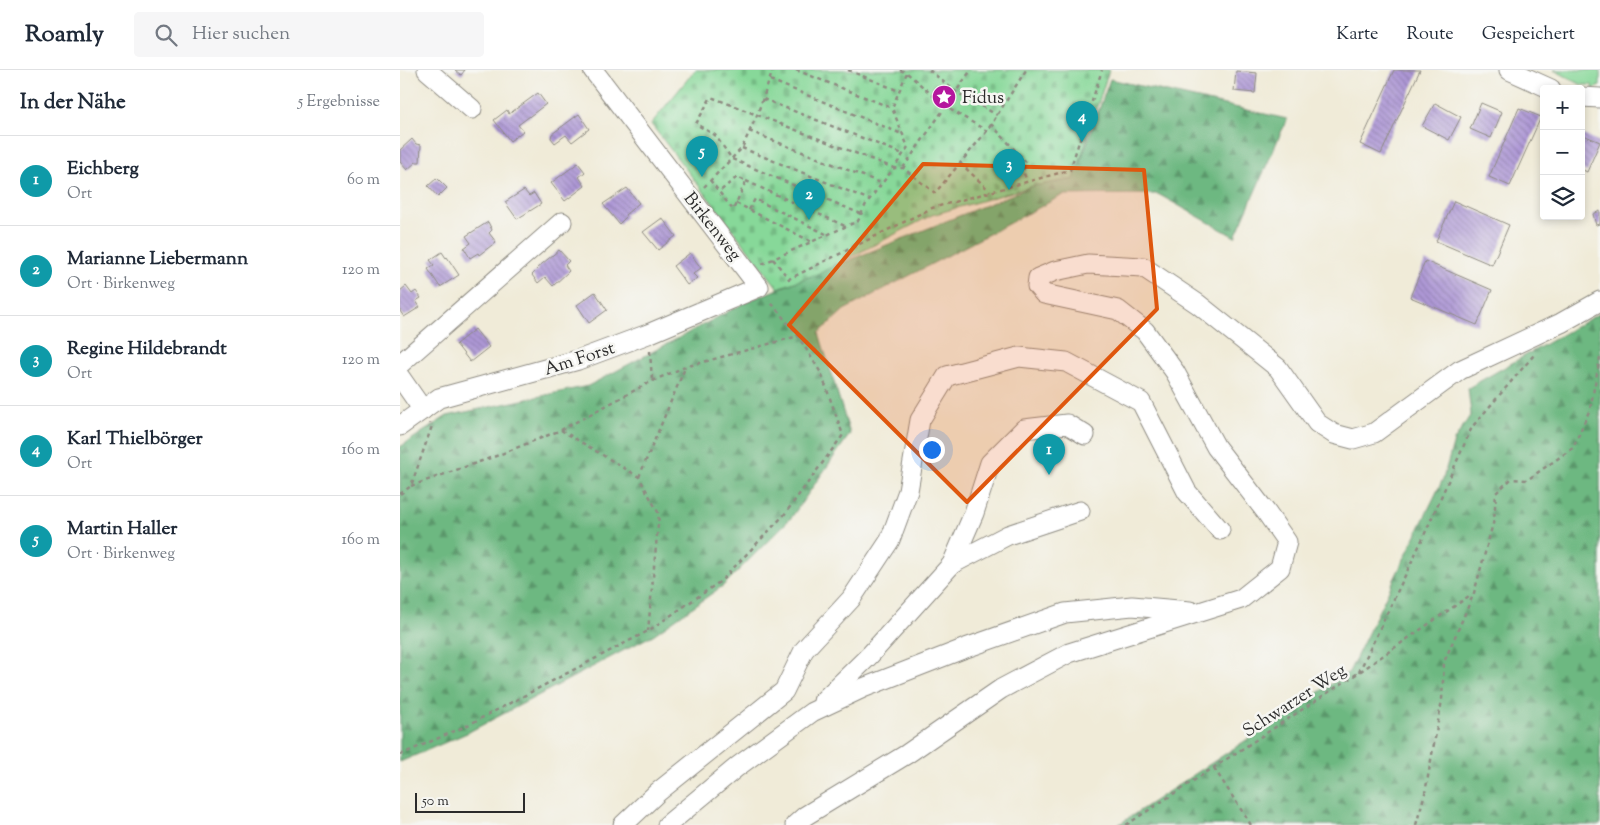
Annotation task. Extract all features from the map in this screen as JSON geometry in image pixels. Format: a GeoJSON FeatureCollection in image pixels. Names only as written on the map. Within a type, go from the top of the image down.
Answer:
{"type":"FeatureCollection","features":[{"type":"Feature","properties":{"kind":"street"},"geometry":{"type":"LineString","coordinates":[[427,70],[472,109]]}},
{"type":"Feature","properties":{"kind":"street","name":"Birkenweg"},"geometry":{"type":"LineString","coordinates":[[593,70],[759,287]]}},
{"type":"Feature","properties":{"kind":"street"},"geometry":{"type":"LineString","coordinates":[[1509,70],[1542,85]]}},
{"type":"Feature","properties":{"kind":"street"},"geometry":{"type":"LineString","coordinates":[[1585,97],[1600,98]]}},
{"type":"Feature","properties":{"kind":"street"},"geometry":{"type":"LineString","coordinates":[[400,364],[562,222]]}},
{"type":"Feature","properties":{"kind":"street"},"geometry":{"type":"LineString","coordinates":[[795,825],[805,816],[907,754],[1001,689],[1069,653],[1241,599],[1280,568],[1287,542],[1216,447],[1175,372],[1145,331],[1118,310],[1044,294],[1037,286],[1038,278],[1055,270],[1088,264],[1143,267],[1198,304],[1278,368],[1317,423],[1334,434],[1353,439],[1374,433],[1460,370],[1561,323],[1600,301]]}},
{"type":"Feature","properties":{"kind":"street","name":"Am Forst"},"geometry":{"type":"LineString","coordinates":[[400,426],[439,398],[578,360],[648,334],[759,287]]}},
{"type":"Feature","properties":{"kind":"street"},"geometry":{"type":"LineString","coordinates":[[622,825],[658,792],[784,692],[804,650],[851,599],[890,540],[908,491],[920,420],[947,376],[1019,357],[1066,362],[1141,402],[1188,492],[1220,530]]}},
{"type":"Feature","properties":{"kind":"street"},"geometry":{"type":"LineString","coordinates":[[400,377],[423,410]]}},
{"type":"Feature","properties":{"kind":"street"},"geometry":{"type":"LineString","coordinates":[[667,825],[737,767],[812,712],[870,654],[952,564],[974,513],[990,463],[1024,429],[1067,424],[1086,435]]}},
{"type":"Feature","properties":{"kind":"street"},"geometry":{"type":"LineString","coordinates":[[952,564],[1008,535],[1080,511]]}},
{"type":"Feature","properties":{"kind":"street"},"geometry":{"type":"LineString","coordinates":[[812,712],[872,684],[1065,613],[1132,606],[1199,612]]}},
{"type":"Feature","properties":{"kind":"path"},"geometry":{"type":"LineString","coordinates":[[691,197],[742,148],[757,115],[773,70]]}},
{"type":"Feature","properties":{"kind":"path"},"geometry":{"type":"LineString","coordinates":[[796,70],[892,108]]}},
{"type":"Feature","properties":{"kind":"path"},"geometry":{"type":"LineString","coordinates":[[848,70],[899,91]]}},
{"type":"Feature","properties":{"kind":"path"},"geometry":{"type":"LineString","coordinates":[[900,70],[908,71],[946,107],[987,131]]}},
{"type":"Feature","properties":{"kind":"path"},"geometry":{"type":"LineString","coordinates":[[929,70],[956,92],[997,115]]}},
{"type":"Feature","properties":{"kind":"path"},"geometry":{"type":"LineString","coordinates":[[903,168],[971,70]]}},
{"type":"Feature","properties":{"kind":"path"},"geometry":{"type":"LineString","coordinates":[[861,214],[732,159],[715,135],[696,124],[711,97],[894,168],[903,168],[935,194],[987,131],[1026,70]]}},
{"type":"Feature","properties":{"kind":"path"},"geometry":{"type":"LineString","coordinates":[[773,259],[789,279],[932,208],[1070,170],[1102,70]]}},
{"type":"Feature","properties":{"kind":"path"},"geometry":{"type":"LineString","coordinates":[[748,272],[858,221],[881,183],[908,147],[892,108],[908,71]]}},
{"type":"Feature","properties":{"kind":"path"},"geometry":{"type":"LineString","coordinates":[[770,80],[902,134]]}},
{"type":"Feature","properties":{"kind":"path"},"geometry":{"type":"LineString","coordinates":[[763,99],[903,154]]}},
{"type":"Feature","properties":{"kind":"path"},"geometry":{"type":"LineString","coordinates":[[991,124],[1026,162],[1023,171],[1027,181]]}},
{"type":"Feature","properties":{"kind":"path"},"geometry":{"type":"LineString","coordinates":[[749,131],[881,183]]}},
{"type":"Feature","properties":{"kind":"path"},"geometry":{"type":"LineString","coordinates":[[742,148],[870,200]]}},
{"type":"Feature","properties":{"kind":"path"},"geometry":{"type":"LineString","coordinates":[[960,163],[990,192]]}},
{"type":"Feature","properties":{"kind":"path"},"geometry":{"type":"LineString","coordinates":[[719,192],[737,177],[846,226]]}},
{"type":"Feature","properties":{"kind":"path"},"geometry":{"type":"LineString","coordinates":[[710,180],[733,210],[746,181]]}},
{"type":"Feature","properties":{"kind":"path"},"geometry":{"type":"LineString","coordinates":[[749,210],[755,199],[827,235]]}},
{"type":"Feature","properties":{"kind":"path"},"geometry":{"type":"LineString","coordinates":[[736,203],[812,242]]}},
{"type":"Feature","properties":{"kind":"path"},"geometry":{"type":"LineString","coordinates":[[400,755],[466,726],[648,630],[721,580],[784,515],[843,435],[820,373],[798,336],[759,287]]}},
{"type":"Feature","properties":{"kind":"path"},"geometry":{"type":"LineString","coordinates":[[648,334],[652,381]]}},
{"type":"Feature","properties":{"kind":"path"},"geometry":{"type":"LineString","coordinates":[[400,494],[411,486],[496,456],[560,430],[652,381],[685,366],[798,336]]}},
{"type":"Feature","properties":{"kind":"path"},"geometry":{"type":"LineString","coordinates":[[1358,673],[1418,549],[1472,427],[1536,353]]}},
{"type":"Feature","properties":{"kind":"path"},"geometry":{"type":"LineString","coordinates":[[1416,825],[1425,793],[1442,700],[1444,662],[1474,593],[1494,520],[1496,493],[1511,479],[1527,480],[1572,448],[1590,409],[1600,358]]}},
{"type":"Feature","properties":{"kind":"path"},"geometry":{"type":"LineString","coordinates":[[639,477],[685,366]]}},
{"type":"Feature","properties":{"kind":"path"},"geometry":{"type":"LineString","coordinates":[[411,486],[432,426],[423,410]]}},
{"type":"Feature","properties":{"kind":"path"},"geometry":{"type":"LineString","coordinates":[[560,430],[639,477],[659,514],[648,630]]}},
{"type":"Feature","properties":{"kind":"path","name":"Schwarzer Weg"},"geometry":{"type":"LineString","coordinates":[[1126,825],[1358,673],[1474,593]]}},
{"type":"Feature","properties":{"kind":"path"},"geometry":{"type":"LineString","coordinates":[[1214,768],[1251,825]]}},
{"type":"Feature","properties":{"kind":"highlighted area"},"geometry":{"type":"Polygon","coordinates":[[[923,164],[1144,170],[1157,309],[967,502],[789,325],[923,164]]]}},
{"type":"Feature","properties":{"kind":"green space"},"geometry":{"type":"Polygon","coordinates":[[[695,70],[1109,70],[1074,179],[1033,186],[932,215],[822,272],[778,288],[651,124],[695,70]]]}},
{"type":"Feature","properties":{"kind":"green space"},"geometry":{"type":"Polygon","coordinates":[[[1554,70],[1600,70],[1600,86],[1593,89],[1592,85],[1582,85],[1554,70]]]}},
{"type":"Feature","properties":{"kind":"green space"},"geometry":{"type":"Polygon","coordinates":[[[1110,79],[1287,119],[1235,237],[1158,194],[1063,195],[844,310],[819,333],[850,434],[791,518],[724,585],[653,635],[467,733],[400,762],[400,447],[447,416],[588,386],[748,301],[1033,186],[1074,179],[1110,79]]]}},
{"type":"Feature","properties":{"kind":"green space"},"geometry":{"type":"Polygon","coordinates":[[[1600,313],[1600,825],[1118,825],[1349,672],[1443,479],[1454,441],[1471,414],[1468,388],[1600,313]]]}},
{"type":"Feature","properties":{"kind":"building"},"geometry":{"type":"Polygon","coordinates":[[[455,70],[465,70],[461,75],[455,70]]]}},
{"type":"Feature","properties":{"kind":"building"},"geometry":{"type":"Polygon","coordinates":[[[1394,70],[1420,70],[1381,154],[1360,144],[1394,70]]]}},
{"type":"Feature","properties":{"kind":"building"},"geometry":{"type":"Polygon","coordinates":[[[1236,71],[1257,73],[1255,93],[1234,91],[1236,71]]]}},
{"type":"Feature","properties":{"kind":"building"},"geometry":{"type":"Polygon","coordinates":[[[538,93],[546,104],[518,125],[523,131],[510,141],[494,120],[507,110],[509,114],[538,93]]]}},
{"type":"Feature","properties":{"kind":"building"},"geometry":{"type":"Polygon","coordinates":[[[1435,103],[1461,117],[1449,140],[1422,126],[1435,103]]]}},
{"type":"Feature","properties":{"kind":"building"},"geometry":{"type":"Polygon","coordinates":[[[1481,103],[1502,112],[1491,138],[1470,129],[1481,103]]]}},
{"type":"Feature","properties":{"kind":"building"},"geometry":{"type":"Polygon","coordinates":[[[1519,108],[1540,117],[1510,186],[1489,177],[1519,108]]]}},
{"type":"Feature","properties":{"kind":"building"},"geometry":{"type":"Polygon","coordinates":[[[579,114],[589,129],[572,142],[566,135],[555,143],[551,138],[552,134],[579,114]]]}},
{"type":"Feature","properties":{"kind":"building"},"geometry":{"type":"Polygon","coordinates":[[[1585,136],[1600,142],[1587,172],[1585,171],[1585,136]]]}},
{"type":"Feature","properties":{"kind":"building"},"geometry":{"type":"Polygon","coordinates":[[[412,139],[416,144],[421,145],[420,162],[416,162],[407,170],[400,162],[400,150],[412,139]]]}},
{"type":"Feature","properties":{"kind":"building"},"geometry":{"type":"Polygon","coordinates":[[[578,163],[585,172],[579,177],[585,186],[565,201],[551,183],[578,163]]]}},
{"type":"Feature","properties":{"kind":"building"},"geometry":{"type":"Polygon","coordinates":[[[437,178],[447,188],[438,197],[428,186],[437,178]]]}},
{"type":"Feature","properties":{"kind":"building"},"geometry":{"type":"Polygon","coordinates":[[[627,188],[639,203],[625,215],[626,217],[619,224],[603,204],[627,188]]]}},
{"type":"Feature","properties":{"kind":"building"},"geometry":{"type":"Polygon","coordinates":[[[524,190],[529,196],[534,193],[541,204],[517,219],[505,202],[524,190]]]}},
{"type":"Feature","properties":{"kind":"building"},"geometry":{"type":"Polygon","coordinates":[[[1454,201],[1509,225],[1492,265],[1436,241],[1454,201]]]}},
{"type":"Feature","properties":{"kind":"building"},"geometry":{"type":"Polygon","coordinates":[[[1600,211],[1600,224],[1596,225],[1593,214],[1600,211]]]}},
{"type":"Feature","properties":{"kind":"building"},"geometry":{"type":"Polygon","coordinates":[[[662,218],[676,236],[658,250],[643,232],[662,218]]]}},
{"type":"Feature","properties":{"kind":"building"},"geometry":{"type":"Polygon","coordinates":[[[488,222],[492,230],[489,233],[496,242],[479,255],[478,253],[470,258],[464,248],[471,243],[466,236],[488,222]]]}},
{"type":"Feature","properties":{"kind":"building"},"geometry":{"type":"Polygon","coordinates":[[[559,250],[569,261],[565,265],[569,271],[553,286],[545,277],[538,283],[532,275],[537,268],[559,250]]]}},
{"type":"Feature","properties":{"kind":"building"},"geometry":{"type":"Polygon","coordinates":[[[442,252],[459,275],[440,287],[428,269],[434,265],[430,260],[442,252]]]}},
{"type":"Feature","properties":{"kind":"building"},"geometry":{"type":"Polygon","coordinates":[[[690,253],[701,268],[693,274],[697,278],[687,285],[673,266],[690,253]]]}},
{"type":"Feature","properties":{"kind":"building"},"geometry":{"type":"Polygon","coordinates":[[[1425,261],[1492,290],[1477,325],[1410,297],[1425,261]]]}},
{"type":"Feature","properties":{"kind":"building"},"geometry":{"type":"Polygon","coordinates":[[[406,286],[412,294],[416,291],[421,298],[416,301],[420,307],[404,317],[400,311],[400,291],[406,286]]]}},
{"type":"Feature","properties":{"kind":"building"},"geometry":{"type":"Polygon","coordinates":[[[595,292],[607,310],[589,323],[577,305],[595,292]]]}},
{"type":"Feature","properties":{"kind":"building"},"geometry":{"type":"Polygon","coordinates":[[[475,329],[489,347],[470,362],[456,344],[475,329]]]}},
{"type":"Feature","properties":{"kind":"place","name":"Fidus"},"geometry":{"type":"Point","coordinates":[944,97]}},
{"type":"Feature","properties":{"kind":"place","name":"Karl Thielbörger"},"geometry":{"type":"Point","coordinates":[1082,142]}},
{"type":"Feature","properties":{"kind":"place","name":"Martin Haller"},"geometry":{"type":"Point","coordinates":[702,177]}},
{"type":"Feature","properties":{"kind":"place","name":"Regine Hildebrandt"},"geometry":{"type":"Point","coordinates":[1009,190]}},
{"type":"Feature","properties":{"kind":"place","name":"Marianne Liebermann"},"geometry":{"type":"Point","coordinates":[809,220]}},
{"type":"Feature","properties":{"kind":"place","name":"Eichberg"},"geometry":{"type":"Point","coordinates":[1049,475]}}]}
